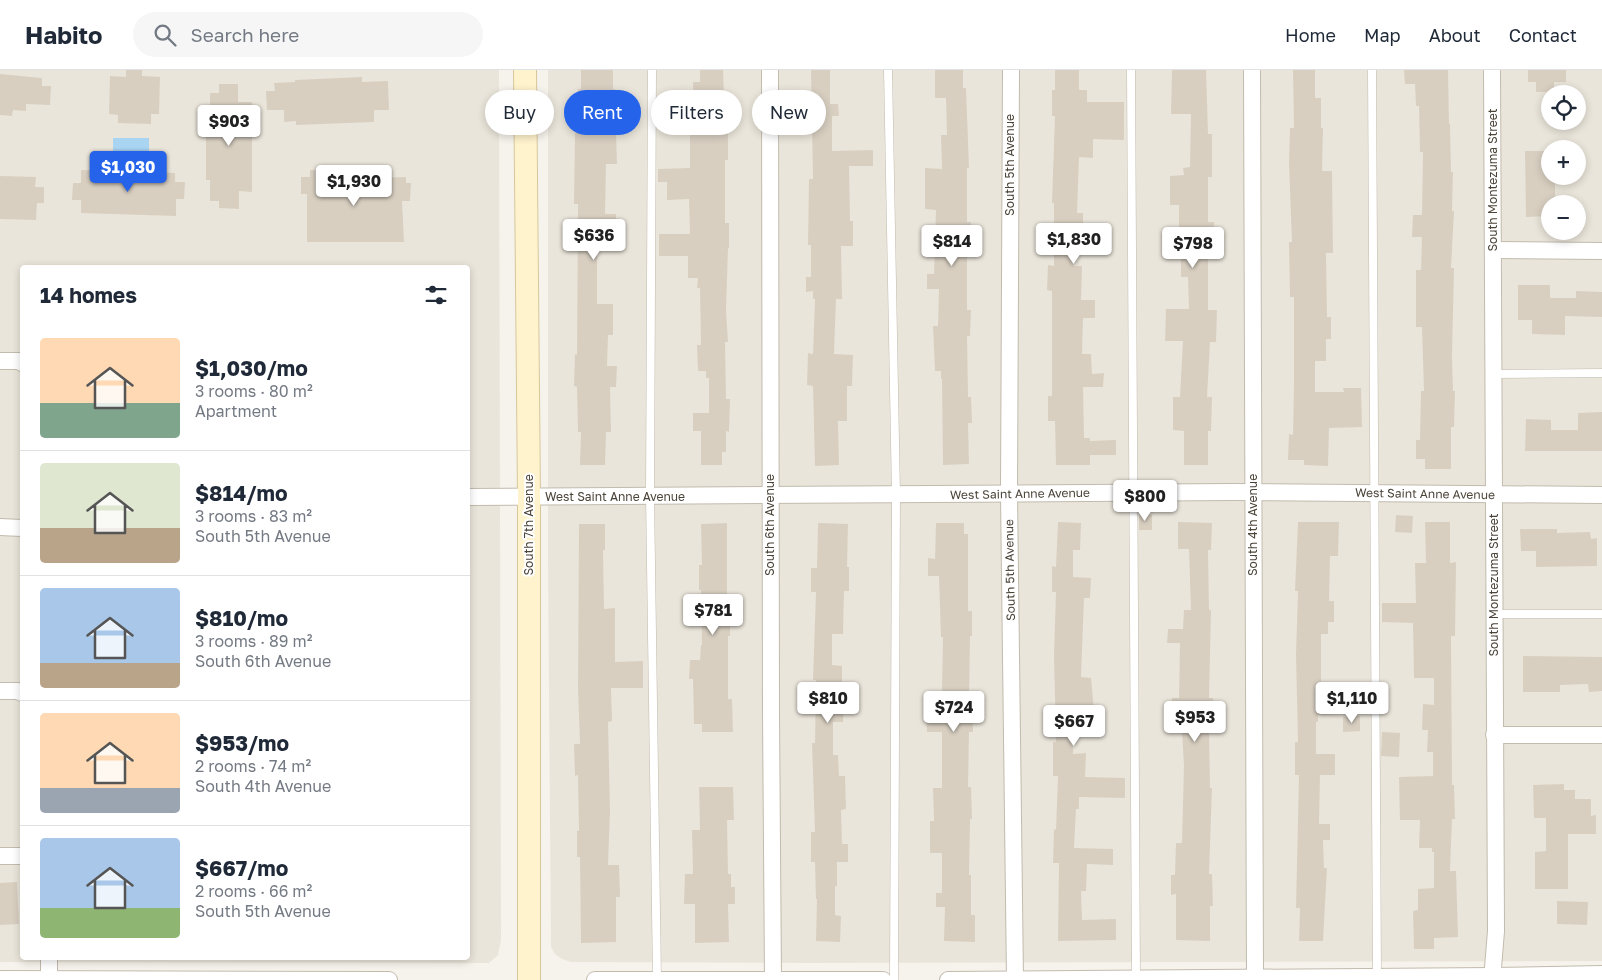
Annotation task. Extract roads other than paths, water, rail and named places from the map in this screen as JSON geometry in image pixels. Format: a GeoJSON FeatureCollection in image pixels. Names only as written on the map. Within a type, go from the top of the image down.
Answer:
{"type":"FeatureCollection","features":[{"type":"Feature","properties":{"kind":"main road","name":"South 7th Avenue"},"geometry":{"type":"LineString","coordinates":[[526,70],[529,497],[529,980]]}},
{"type":"Feature","properties":{"kind":"street","name":"South 6th Avenue"},"geometry":{"type":"LineString","coordinates":[[770,70],[773,979]]}},
{"type":"Feature","properties":{"kind":"street","name":"South 5th Avenue"},"geometry":{"type":"LineString","coordinates":[[1010,70],[1009,494],[1015,980]]}},
{"type":"Feature","properties":{"kind":"street","name":"South 4th Avenue"},"geometry":{"type":"LineString","coordinates":[[1252,70],[1255,979]]}},
{"type":"Feature","properties":{"kind":"street","name":"South Montezuma Street"},"geometry":{"type":"LineString","coordinates":[[1492,70],[1496,931],[1492,978]]}},
{"type":"Feature","properties":{"kind":"street"},"geometry":{"type":"LineString","coordinates":[[1493,250],[1602,251]]}},
{"type":"Feature","properties":{"kind":"street"},"geometry":{"type":"LineString","coordinates":[[0,362],[20,361]]}},
{"type":"Feature","properties":{"kind":"street","name":"West Saint Anne Avenue"},"geometry":{"type":"LineString","coordinates":[[470,497],[1134,492],[1602,495]]}},
{"type":"Feature","properties":{"kind":"street"},"geometry":{"type":"LineString","coordinates":[[0,527],[20,527]]}},
{"type":"Feature","properties":{"kind":"street"},"geometry":{"type":"LineString","coordinates":[[0,691],[20,691]]}},
{"type":"Feature","properties":{"kind":"street"},"geometry":{"type":"LineString","coordinates":[[1494,735],[1602,735]]}},
{"type":"Feature","properties":{"kind":"street"},"geometry":{"type":"LineString","coordinates":[[0,856],[20,856]]}},
{"type":"Feature","properties":{"kind":"street"},"geometry":{"type":"LineString","coordinates":[[49,960],[49,979]]}},
{"type":"Feature","properties":{"kind":"street"},"geometry":{"type":"LineString","coordinates":[[948,980],[1492,978],[1602,974]]}},
{"type":"Feature","properties":{"kind":"street"},"geometry":{"type":"LineString","coordinates":[[0,979],[389,980]]}},
{"type":"Feature","properties":{"kind":"street"},"geometry":{"type":"LineString","coordinates":[[595,980],[883,980]]}},
{"type":"Feature","properties":{"kind":"lane"},"geometry":{"type":"LineString","coordinates":[[652,70],[650,496],[657,979]]}},
{"type":"Feature","properties":{"kind":"lane"},"geometry":{"type":"LineString","coordinates":[[888,70],[896,495],[894,980]]}},
{"type":"Feature","properties":{"kind":"lane"},"geometry":{"type":"LineString","coordinates":[[1132,70],[1136,978]]}},
{"type":"Feature","properties":{"kind":"lane"},"geometry":{"type":"LineString","coordinates":[[1372,70],[1377,977]]}},
{"type":"Feature","properties":{"kind":"lane"},"geometry":{"type":"LineString","coordinates":[[1494,374],[1602,373]]}},
{"type":"Feature","properties":{"kind":"lane"},"geometry":{"type":"LineString","coordinates":[[1494,614],[1602,614]]}},
{"type":"Feature","properties":{"kind":"water"},"geometry":{"type":"Polygon","coordinates":[[[113,138],[149,138],[149,154],[113,154],[113,138]]]}}]}
